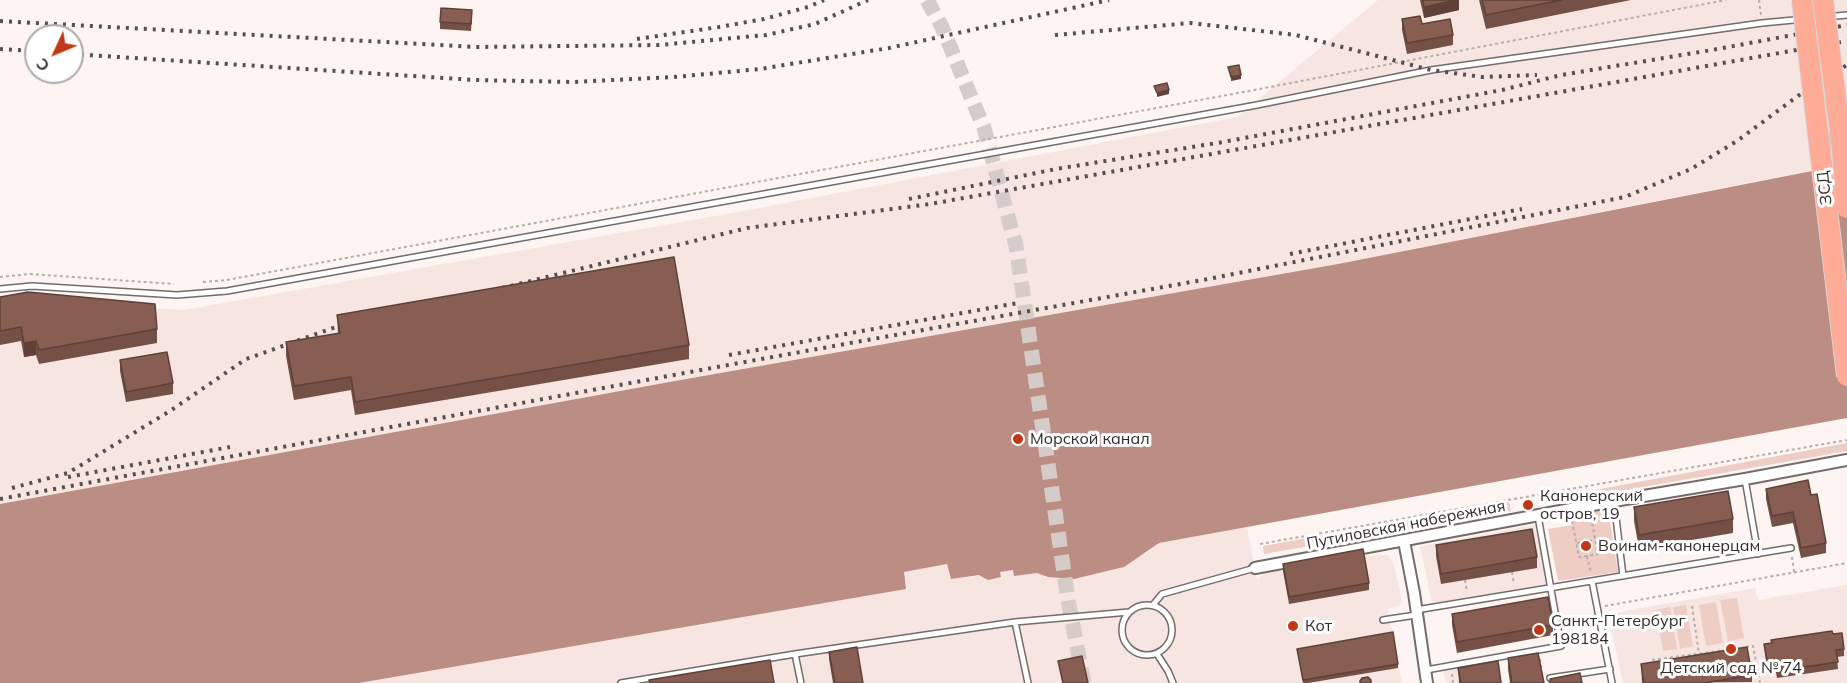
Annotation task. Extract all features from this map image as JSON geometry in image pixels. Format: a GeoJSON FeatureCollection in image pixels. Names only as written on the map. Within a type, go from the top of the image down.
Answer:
{"type":"FeatureCollection","features":[{"type":"Feature","properties":{"kind":"highway","name":"ЗСД"},"geometry":{"type":"LineString","coordinates":[[1802,0],[1847,376]]}},
{"type":"Feature","properties":{"kind":"highway","name":"ЗСД"},"geometry":{"type":"LineString","coordinates":[[1823,0],[1841,138],[1847,208]]}},
{"type":"Feature","properties":{"kind":"street","name":"Путиловская набережная"},"geometry":{"type":"LineString","coordinates":[[1255,568],[1847,460]]}},
{"type":"Feature","properties":{"kind":"street"},"geometry":{"type":"LineString","coordinates":[[1404,541],[1426,683]]}},
{"type":"Feature","properties":{"kind":"lane"},"geometry":{"type":"LineString","coordinates":[[1813,0],[1815,19]]}},
{"type":"Feature","properties":{"kind":"lane"},"geometry":{"type":"LineString","coordinates":[[0,289],[32,286],[177,295],[227,291],[1257,105],[1431,70],[1762,23],[1847,15]]}},
{"type":"Feature","properties":{"kind":"lane"},"geometry":{"type":"LineString","coordinates":[[1745,480],[1758,554]]}},
{"type":"Feature","properties":{"kind":"lane"},"geometry":{"type":"LineString","coordinates":[[1614,501],[1623,576]]}},
{"type":"Feature","properties":{"kind":"lane"},"geometry":{"type":"LineString","coordinates":[[1424,670],[1561,645],[1538,516]]}},
{"type":"Feature","properties":{"kind":"lane"},"geometry":{"type":"LineString","coordinates":[[1383,620],[1551,588],[1791,548]]}},
{"type":"Feature","properties":{"kind":"lane"},"geometry":{"type":"LineString","coordinates":[[1153,605],[1162,594],[1255,568]]}},
{"type":"Feature","properties":{"kind":"lane"},"geometry":{"type":"LineString","coordinates":[[1592,581],[1612,683]]}},
{"type":"Feature","properties":{"kind":"lane"},"geometry":{"type":"LineString","coordinates":[[1153,605],[1166,612],[1173,630],[1171,640],[1165,648],[1157,654],[1147,656],[1137,654],[1129,648],[1122,630],[1129,612],[1138,606],[1153,605]]}},
{"type":"Feature","properties":{"kind":"lane"},"geometry":{"type":"LineString","coordinates":[[621,683],[795,654],[1015,622],[1129,612]]}},
{"type":"Feature","properties":{"kind":"lane"},"geometry":{"type":"LineString","coordinates":[[1015,622],[1028,683]]}},
{"type":"Feature","properties":{"kind":"lane"},"geometry":{"type":"LineString","coordinates":[[795,654],[801,683]]}},
{"type":"Feature","properties":{"kind":"lane"},"geometry":{"type":"LineString","coordinates":[[1157,654],[1168,670],[1173,683]]}},
{"type":"Feature","properties":{"kind":"lane"},"geometry":{"type":"LineString","coordinates":[[1550,678],[1610,669]]}},
{"type":"Feature","properties":{"kind":"path"},"geometry":{"type":"LineString","coordinates":[[198,283],[227,280],[1219,97],[1726,0]]}},
{"type":"Feature","properties":{"kind":"path"},"geometry":{"type":"LineString","coordinates":[[0,277],[30,274],[179,285]]}},
{"type":"Feature","properties":{"kind":"path"},"geometry":{"type":"LineString","coordinates":[[1260,544],[1847,440]]}},
{"type":"Feature","properties":{"kind":"path"},"geometry":{"type":"LineString","coordinates":[[1572,520],[1579,557],[1587,556],[1598,554],[1591,517]]}},
{"type":"Feature","properties":{"kind":"path"},"geometry":{"type":"LineString","coordinates":[[1576,544],[1595,540]]}},
{"type":"Feature","properties":{"kind":"path"},"geometry":{"type":"LineString","coordinates":[[1791,548],[1794,572]]}},
{"type":"Feature","properties":{"kind":"path"},"geometry":{"type":"LineString","coordinates":[[1587,556],[1592,581]]}},
{"type":"Feature","properties":{"kind":"path"},"geometry":{"type":"LineString","coordinates":[[1597,607],[1847,563]]}},
{"type":"Feature","properties":{"kind":"path"},"geometry":{"type":"LineString","coordinates":[[1512,572],[1516,591]]}},
{"type":"Feature","properties":{"kind":"path"},"geometry":{"type":"LineString","coordinates":[[1465,580],[1468,599]]}},
{"type":"Feature","properties":{"kind":"path"},"geometry":{"type":"LineString","coordinates":[[1692,606],[1699,654]]}},
{"type":"Feature","properties":{"kind":"path"},"geometry":{"type":"LineString","coordinates":[[1652,660],[1753,646],[1760,683]]}},
{"type":"Feature","properties":{"kind":"path"},"geometry":{"type":"LineString","coordinates":[[1539,649],[1542,672]]}},
{"type":"Feature","properties":{"kind":"shaded area"},"geometry":{"type":"Polygon","coordinates":[[[1378,0],[1847,0],[1847,128],[1818,169],[1338,264],[675,381],[0,504],[0,303],[27,300],[184,310],[738,212],[1237,117],[1378,0]]]}},
{"type":"Feature","properties":{"kind":"shaded area","name":"Морской канал"},"geometry":{"type":"Polygon","coordinates":[[[1847,128],[1847,418],[1159,543],[1124,567],[1074,579],[1048,577],[1037,573],[1014,576],[1013,570],[1000,572],[1001,577],[988,580],[979,575],[951,579],[947,564],[904,572],[906,589],[359,683],[0,683],[0,504],[675,381],[1338,264],[1817,170],[1812,135],[1847,128]]]}},
{"type":"Feature","properties":{"kind":"shaded area"},"geometry":{"type":"Polygon","coordinates":[[[1847,443],[1847,451],[1564,501],[1563,496],[1847,443]]]}},
{"type":"Feature","properties":{"kind":"shaded area"},"geometry":{"type":"Polygon","coordinates":[[[1509,502],[1511,511],[1264,554],[1263,546],[1509,502]]]}},
{"type":"Feature","properties":{"kind":"shaded area"},"geometry":{"type":"Polygon","coordinates":[[[1608,509],[1618,572],[1558,581],[1548,529],[1572,525],[1571,516],[1608,509]]]}},
{"type":"Feature","properties":{"kind":"shaded area"},"geometry":{"type":"Polygon","coordinates":[[[1536,525],[1547,584],[1432,603],[1420,546],[1536,525]]]}},
{"type":"Feature","properties":{"kind":"shaded area"},"geometry":{"type":"Polygon","coordinates":[[[1247,527],[1257,580],[1265,573],[1363,556],[1388,555],[1394,564],[1402,602],[1388,609],[1402,683],[359,683],[905,589],[903,572],[947,564],[951,579],[1013,570],[1014,576],[1037,573],[1048,577],[1074,579],[1124,567],[1159,543],[1247,527]]]}},
{"type":"Feature","properties":{"kind":"shaded area","name":"Детский сад № 74"},"geometry":{"type":"Polygon","coordinates":[[[1847,585],[1847,683],[1623,683],[1608,614],[1755,588],[1758,600],[1847,585]]]}},
{"type":"Feature","properties":{"kind":"shaded area"},"geometry":{"type":"Polygon","coordinates":[[[1737,598],[1744,638],[1728,641],[1720,600],[1737,598]]]}},
{"type":"Feature","properties":{"kind":"shaded area"},"geometry":{"type":"Polygon","coordinates":[[[1716,602],[1723,643],[1706,646],[1699,605],[1716,602]]]}},
{"type":"Feature","properties":{"kind":"shaded area"},"geometry":{"type":"Polygon","coordinates":[[[1686,605],[1693,646],[1680,649],[1673,607],[1686,605]]]}},
{"type":"Feature","properties":{"kind":"shaded area"},"geometry":{"type":"Polygon","coordinates":[[[1670,607],[1677,649],[1663,651],[1656,610],[1670,607]]]}},
{"type":"Feature","properties":{"kind":"shaded area"},"geometry":{"type":"Polygon","coordinates":[[[1499,660],[1503,683],[1446,683],[1444,671],[1499,660]]]}},
{"type":"Feature","properties":{"kind":"building"},"geometry":{"type":"Polygon","coordinates":[[[1423,0],[1456,0],[1424,7],[1423,0]]]}},
{"type":"Feature","properties":{"kind":"building"},"geometry":{"type":"Polygon","coordinates":[[[1482,0],[1562,0],[1486,15],[1482,0]]]}},
{"type":"Feature","properties":{"kind":"building"},"geometry":{"type":"Polygon","coordinates":[[[441,8],[472,10],[471,24],[440,22],[441,8]]]}},
{"type":"Feature","properties":{"kind":"building"},"geometry":{"type":"Polygon","coordinates":[[[1420,16],[1422,24],[1450,19],[1453,35],[1407,43],[1402,19],[1420,16]]]}},
{"type":"Feature","properties":{"kind":"building"},"geometry":{"type":"Polygon","coordinates":[[[1239,65],[1241,75],[1231,77],[1228,67],[1239,65]]]}},
{"type":"Feature","properties":{"kind":"building"},"geometry":{"type":"Polygon","coordinates":[[[1167,83],[1169,90],[1157,93],[1154,86],[1167,83]]]}},
{"type":"Feature","properties":{"kind":"building"},"geometry":{"type":"Polygon","coordinates":[[[674,257],[689,345],[355,402],[351,377],[294,386],[286,342],[340,333],[337,315],[674,257]]]}},
{"type":"Feature","properties":{"kind":"building"},"geometry":{"type":"Polygon","coordinates":[[[28,292],[155,304],[157,329],[39,350],[36,341],[24,343],[21,327],[0,331],[0,297],[28,292]]]}},
{"type":"Feature","properties":{"kind":"building"},"geometry":{"type":"Polygon","coordinates":[[[167,352],[173,383],[126,392],[120,360],[167,352]]]}},
{"type":"Feature","properties":{"kind":"building"},"geometry":{"type":"Polygon","coordinates":[[[1808,480],[1811,495],[1817,494],[1826,543],[1801,548],[1793,512],[1772,516],[1766,489],[1808,480]]]}},
{"type":"Feature","properties":{"kind":"building"},"geometry":{"type":"Polygon","coordinates":[[[1728,491],[1733,519],[1639,535],[1634,507],[1728,491]]]}},
{"type":"Feature","properties":{"kind":"building"},"geometry":{"type":"Polygon","coordinates":[[[1532,529],[1537,557],[1441,574],[1436,545],[1532,529]]]}},
{"type":"Feature","properties":{"kind":"building"},"geometry":{"type":"Polygon","coordinates":[[[1363,549],[1369,583],[1289,597],[1283,564],[1363,549]]]}},
{"type":"Feature","properties":{"kind":"building"},"geometry":{"type":"Polygon","coordinates":[[[1548,597],[1553,625],[1457,642],[1452,614],[1548,597]]]}},
{"type":"Feature","properties":{"kind":"building"},"geometry":{"type":"Polygon","coordinates":[[[1832,631],[1833,634],[1842,633],[1844,649],[1836,650],[1838,662],[1777,671],[1775,660],[1767,661],[1764,644],[1772,643],[1771,640],[1832,631]]]}},
{"type":"Feature","properties":{"kind":"building"},"geometry":{"type":"Polygon","coordinates":[[[1393,632],[1398,664],[1303,680],[1297,649],[1393,632]]]}},
{"type":"Feature","properties":{"kind":"building"},"geometry":{"type":"Polygon","coordinates":[[[857,647],[863,683],[835,683],[829,652],[857,647]]]}},
{"type":"Feature","properties":{"kind":"building"},"geometry":{"type":"Polygon","coordinates":[[[1747,647],[1752,675],[1704,683],[1644,683],[1641,664],[1747,647]]]}},
{"type":"Feature","properties":{"kind":"building"},"geometry":{"type":"Polygon","coordinates":[[[1538,653],[1544,683],[1512,683],[1508,658],[1538,653]]]}},
{"type":"Feature","properties":{"kind":"building"},"geometry":{"type":"Polygon","coordinates":[[[1082,656],[1088,683],[1063,683],[1058,661],[1082,656]]]}},
{"type":"Feature","properties":{"kind":"building"},"geometry":{"type":"Polygon","coordinates":[[[770,660],[774,683],[650,683],[649,680],[770,660]]]}},
{"type":"Feature","properties":{"kind":"building"},"geometry":{"type":"Polygon","coordinates":[[[1498,661],[1501,683],[1461,683],[1458,668],[1498,661]]]}},
{"type":"Feature","properties":{"kind":"building"},"geometry":{"type":"Polygon","coordinates":[[[1580,673],[1582,683],[1550,683],[1550,679],[1580,673]]]}},
{"type":"Feature","properties":{"kind":"building"},"geometry":{"type":"Polygon","coordinates":[[[1368,677],[1371,683],[1360,683],[1362,678],[1368,677]]]}},
{"type":"Feature","properties":{"kind":"tunnel"},"geometry":{"type":"LineString","coordinates":[[927,0],[942,27],[984,128],[1016,246],[1068,600],[1084,683]]}},
{"type":"Feature","properties":{"kind":"railway"},"geometry":{"type":"LineString","coordinates":[[637,39],[764,19],[808,7],[824,0]]}},
{"type":"Feature","properties":{"kind":"railway"},"geometry":{"type":"LineString","coordinates":[[0,21],[476,47],[659,45],[766,35],[815,24],[868,0]]}},
{"type":"Feature","properties":{"kind":"railway"},"geometry":{"type":"LineString","coordinates":[[84,55],[475,80],[573,82],[674,77],[760,69],[889,48],[1109,0]]}},
{"type":"Feature","properties":{"kind":"railway"},"geometry":{"type":"LineString","coordinates":[[1055,35],[1190,23],[1296,35],[1431,70],[1482,77],[1537,75]]}},
{"type":"Feature","properties":{"kind":"railway"},"geometry":{"type":"LineString","coordinates":[[909,199],[1056,169],[1223,142],[1502,90],[1561,75],[1847,25]]}},
{"type":"Feature","properties":{"kind":"railway"},"geometry":{"type":"LineString","coordinates":[[502,288],[747,228],[930,204],[1847,41]]}},
{"type":"Feature","properties":{"kind":"railway"},"geometry":{"type":"LineString","coordinates":[[0,49],[24,50]]}},
{"type":"Feature","properties":{"kind":"railway"},"geometry":{"type":"LineString","coordinates":[[0,499],[1208,279],[1625,197],[1691,169],[1737,141],[1806,90],[1847,65]]}},
{"type":"Feature","properties":{"kind":"railway"},"geometry":{"type":"LineString","coordinates":[[1290,254],[1522,209]]}},
{"type":"Feature","properties":{"kind":"railway"},"geometry":{"type":"LineString","coordinates":[[729,355],[1018,303]]}},
{"type":"Feature","properties":{"kind":"railway"},"geometry":{"type":"LineString","coordinates":[[12,488],[68,473],[170,411],[246,359],[353,321]]}},
{"type":"Feature","properties":{"kind":"railway"},"geometry":{"type":"LineString","coordinates":[[68,477],[230,447]]}},
{"type":"Feature","properties":{"kind":"place","name":"Морской канал"},"geometry":{"type":"Point","coordinates":[1018,439]}},
{"type":"Feature","properties":{"kind":"place","name":"Канонерский остров, 19"},"geometry":{"type":"Point","coordinates":[1528,505]}},
{"type":"Feature","properties":{"kind":"place","name":"Воинам-канонерцам"},"geometry":{"type":"Point","coordinates":[1586,546]}},
{"type":"Feature","properties":{"kind":"place","name":"Кот"},"geometry":{"type":"Point","coordinates":[1293,626]}},
{"type":"Feature","properties":{"kind":"place","name":"Санкт-Петербург 198184"},"geometry":{"type":"Point","coordinates":[1539,630]}},
{"type":"Feature","properties":{"kind":"place","name":"Детский сад № 74"},"geometry":{"type":"Point","coordinates":[1731,649]}}]}
